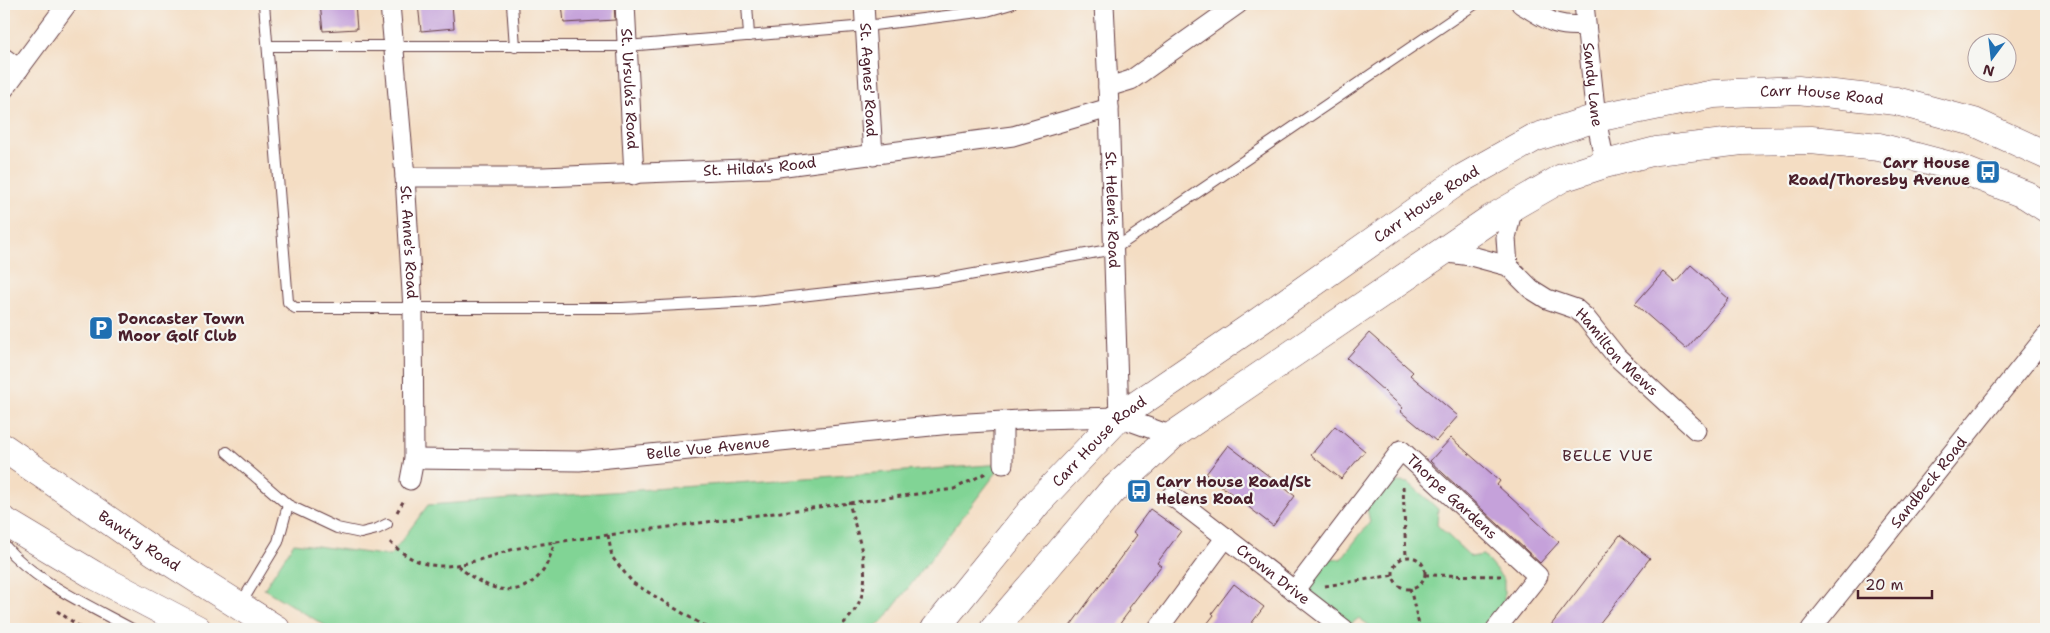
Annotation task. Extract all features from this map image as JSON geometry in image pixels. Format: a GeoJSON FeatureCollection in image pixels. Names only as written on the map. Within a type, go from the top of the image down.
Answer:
{"type":"FeatureCollection","features":[{"type":"Feature","properties":{"kind":"highway","name":"Carr House Road"},"geometry":{"type":"LineString","coordinates":[[935,629],[1039,501],[1119,417],[1461,179],[1534,138],[1596,118],[1714,94],[1798,90],[1896,101],[1974,122],[2046,155]]}},
{"type":"Feature","properties":{"kind":"highway"},"geometry":{"type":"LineString","coordinates":[[994,629],[1112,491],[1172,436],[1488,220],[1562,178],[1604,164],[1656,151],[1742,141],[1811,140],[1869,146],[1956,167],[2026,195],[2046,208]]}},
{"type":"Feature","properties":{"kind":"highway","name":"Bawtry Road"},"geometry":{"type":"LineString","coordinates":[[4,448],[156,553],[276,629]]}},
{"type":"Feature","properties":{"kind":"highway"},"geometry":{"type":"LineString","coordinates":[[4,521],[94,575],[197,629]]}},
{"type":"Feature","properties":{"kind":"street"},"geometry":{"type":"LineString","coordinates":[[4,89],[11,63],[67,4]]}},
{"type":"Feature","properties":{"kind":"street","name":"St. Anne's Road"},"geometry":{"type":"LineString","coordinates":[[390,4],[405,177],[413,309],[414,459],[410,480]]}},
{"type":"Feature","properties":{"kind":"street","name":"St. Ursula's Road"},"geometry":{"type":"LineString","coordinates":[[625,4],[634,175]]}},
{"type":"Feature","properties":{"kind":"street","name":"St. Agnes' Road"},"geometry":{"type":"LineString","coordinates":[[864,4],[873,156]]}},
{"type":"Feature","properties":{"kind":"street","name":"St. Helen's Road"},"geometry":{"type":"LineString","coordinates":[[1104,4],[1118,339],[1119,417]]}},
{"type":"Feature","properties":{"kind":"street"},"geometry":{"type":"LineString","coordinates":[[1108,87],[1131,80],[1238,4]]}},
{"type":"Feature","properties":{"kind":"street"},"geometry":{"type":"LineString","coordinates":[[1521,4],[1556,24],[1570,26],[1585,25]]}},
{"type":"Feature","properties":{"kind":"street","name":"Sandy Lane"},"geometry":{"type":"LineString","coordinates":[[1584,4],[1596,118],[1604,164]]}},
{"type":"Feature","properties":{"kind":"street","name":"St. Hilda's Road"},"geometry":{"type":"LineString","coordinates":[[405,177],[543,178],[770,168],[873,156],[1012,136],[1109,108]]}},
{"type":"Feature","properties":{"kind":"street"},"geometry":{"type":"LineString","coordinates":[[1508,266],[1506,238],[1513,206]]}},
{"type":"Feature","properties":{"kind":"street","name":"Hamilton Mews"},"geometry":{"type":"LineString","coordinates":[[1441,252],[1471,256],[1508,266],[1532,289],[1547,299],[1576,308],[1617,357],[1696,430]]}},
{"type":"Feature","properties":{"kind":"street","name":"Sandbeck Road"},"geometry":{"type":"LineString","coordinates":[[1811,629],[2046,336]]}},
{"type":"Feature","properties":{"kind":"street"},"geometry":{"type":"LineString","coordinates":[[1119,417],[1172,436]]}},
{"type":"Feature","properties":{"kind":"street","name":"Belle Vue Avenue"},"geometry":{"type":"LineString","coordinates":[[414,459],[579,461],[942,425],[1119,417]]}},
{"type":"Feature","properties":{"kind":"street"},"geometry":{"type":"LineString","coordinates":[[1003,421],[1003,464]]}},
{"type":"Feature","properties":{"kind":"street","name":"Thorpe Gardens"},"geometry":{"type":"LineString","coordinates":[[1294,591],[1401,450],[1538,576]]}},
{"type":"Feature","properties":{"kind":"street","name":"Crown Drive"},"geometry":{"type":"LineString","coordinates":[[1172,496],[1344,629]]}},
{"type":"Feature","properties":{"kind":"street","name":"Crown Drive"},"geometry":{"type":"LineString","coordinates":[[1158,629],[1226,537]]}},
{"type":"Feature","properties":{"kind":"street"},"geometry":{"type":"LineString","coordinates":[[1496,629],[1538,576]]}},
{"type":"Feature","properties":{"kind":"lane"},"geometry":{"type":"LineString","coordinates":[[264,4],[288,302],[296,308],[413,309],[622,308],[755,301],[935,281],[1114,249],[1475,4]]}},
{"type":"Feature","properties":{"kind":"lane"},"geometry":{"type":"LineString","coordinates":[[512,4],[515,47]]}},
{"type":"Feature","properties":{"kind":"lane"},"geometry":{"type":"LineString","coordinates":[[747,4],[749,36]]}},
{"type":"Feature","properties":{"kind":"lane"},"geometry":{"type":"LineString","coordinates":[[268,46],[394,48],[627,46],[866,26],[1010,4]]}},
{"type":"Feature","properties":{"kind":"lane"},"geometry":{"type":"LineString","coordinates":[[227,452],[288,506],[337,528],[361,533],[387,524]]}},
{"type":"Feature","properties":{"kind":"lane"},"geometry":{"type":"LineString","coordinates":[[239,607],[278,542],[288,506]]}},
{"type":"Feature","properties":{"kind":"lane"},"geometry":{"type":"LineString","coordinates":[[4,545],[13,556],[55,587],[132,629]]}},
{"type":"Feature","properties":{"kind":"path"},"geometry":{"type":"LineString","coordinates":[[1401,450],[1406,557]]}},
{"type":"Feature","properties":{"kind":"path"},"geometry":{"type":"LineString","coordinates":[[377,529],[400,552],[417,562],[436,567],[458,566],[516,549],[556,542],[954,489],[1003,464]]}},
{"type":"Feature","properties":{"kind":"path"},"geometry":{"type":"LineString","coordinates":[[387,524],[403,505],[410,480]]}},
{"type":"Feature","properties":{"kind":"path"},"geometry":{"type":"LineString","coordinates":[[837,629],[844,624],[857,607],[864,593],[866,577],[849,502]]}},
{"type":"Feature","properties":{"kind":"path"},"geometry":{"type":"LineString","coordinates":[[608,534],[612,557],[633,583],[708,629]]}},
{"type":"Feature","properties":{"kind":"path"},"geometry":{"type":"LineString","coordinates":[[458,566],[485,586],[500,590],[517,590],[532,582],[544,570],[556,542]]}},
{"type":"Feature","properties":{"kind":"path"},"geometry":{"type":"LineString","coordinates":[[1406,557],[1418,559],[1424,568],[1421,584],[1410,588],[1397,583],[1394,575],[1396,564],[1406,557]]}},
{"type":"Feature","properties":{"kind":"path"},"geometry":{"type":"LineString","coordinates":[[1294,591],[1394,575]]}},
{"type":"Feature","properties":{"kind":"path"},"geometry":{"type":"LineString","coordinates":[[1424,575],[1538,576]]}},
{"type":"Feature","properties":{"kind":"path"},"geometry":{"type":"LineString","coordinates":[[1410,588],[1420,629]]}},
{"type":"Feature","properties":{"kind":"green space"},"geometry":{"type":"Polygon","coordinates":[[[1003,464],[883,621],[871,629],[331,629],[264,589],[294,543],[390,556],[428,505],[1003,464]]]}},
{"type":"Feature","properties":{"kind":"green space"},"geometry":{"type":"Polygon","coordinates":[[[1389,481],[1409,483],[1438,509],[1437,525],[1471,557],[1483,555],[1504,580],[1504,612],[1494,612],[1479,629],[1374,629],[1359,618],[1348,626],[1312,597],[1308,585],[1328,558],[1341,559],[1370,522],[1367,509],[1389,481]]]}},
{"type":"Feature","properties":{"kind":"building"},"geometry":{"type":"Polygon","coordinates":[[[320,4],[355,4],[357,29],[323,31],[320,4]]]}},
{"type":"Feature","properties":{"kind":"building"},"geometry":{"type":"Polygon","coordinates":[[[418,4],[452,4],[454,28],[421,31],[418,4]]]}},
{"type":"Feature","properties":{"kind":"building"},"geometry":{"type":"Polygon","coordinates":[[[562,4],[614,4],[615,20],[564,23],[562,4]]]}},
{"type":"Feature","properties":{"kind":"building"},"geometry":{"type":"Polygon","coordinates":[[[1691,265],[1729,299],[1686,349],[1635,304],[1663,272],[1675,283],[1691,265]]]}},
{"type":"Feature","properties":{"kind":"building"},"geometry":{"type":"Polygon","coordinates":[[[1369,333],[1413,372],[1410,375],[1458,416],[1436,441],[1400,411],[1403,408],[1347,358],[1369,333]]]}},
{"type":"Feature","properties":{"kind":"building"},"geometry":{"type":"Polygon","coordinates":[[[1335,426],[1365,451],[1341,479],[1311,455],[1335,426]]]}},
{"type":"Feature","properties":{"kind":"building"},"geometry":{"type":"Polygon","coordinates":[[[1451,438],[1500,481],[1497,485],[1559,542],[1540,563],[1430,461],[1451,438]]]}},
{"type":"Feature","properties":{"kind":"building"},"geometry":{"type":"Polygon","coordinates":[[[1228,445],[1295,496],[1273,526],[1206,474],[1228,445]]]}},
{"type":"Feature","properties":{"kind":"building"},"geometry":{"type":"Polygon","coordinates":[[[1150,509],[1181,531],[1157,563],[1161,566],[1129,608],[1130,610],[1116,629],[1068,629],[1137,535],[1133,532],[1150,509]]]}},
{"type":"Feature","properties":{"kind":"building"},"geometry":{"type":"Polygon","coordinates":[[[1620,535],[1650,558],[1621,596],[1595,629],[1548,629],[1620,535]]]}},
{"type":"Feature","properties":{"kind":"building"},"geometry":{"type":"Polygon","coordinates":[[[1234,584],[1264,607],[1247,629],[1203,629],[1214,615],[1212,613],[1234,584]]]}},
{"type":"Feature","properties":{"kind":"place","name":"Carr House Road/Thoresby Avenue"},"geometry":{"type":"Point","coordinates":[1988,172]}},
{"type":"Feature","properties":{"kind":"place","name":"Doncaster Town Moor Golf Club"},"geometry":{"type":"Point","coordinates":[101,328]}},
{"type":"Feature","properties":{"kind":"place","name":"Carr House Road/St Helens Road"},"geometry":{"type":"Point","coordinates":[1139,491]}},
{"type":"Feature","properties":{"kind":"district","name":"BELLE VUE"},"geometry":{"type":"Point","coordinates":[1608,455]}}]}
